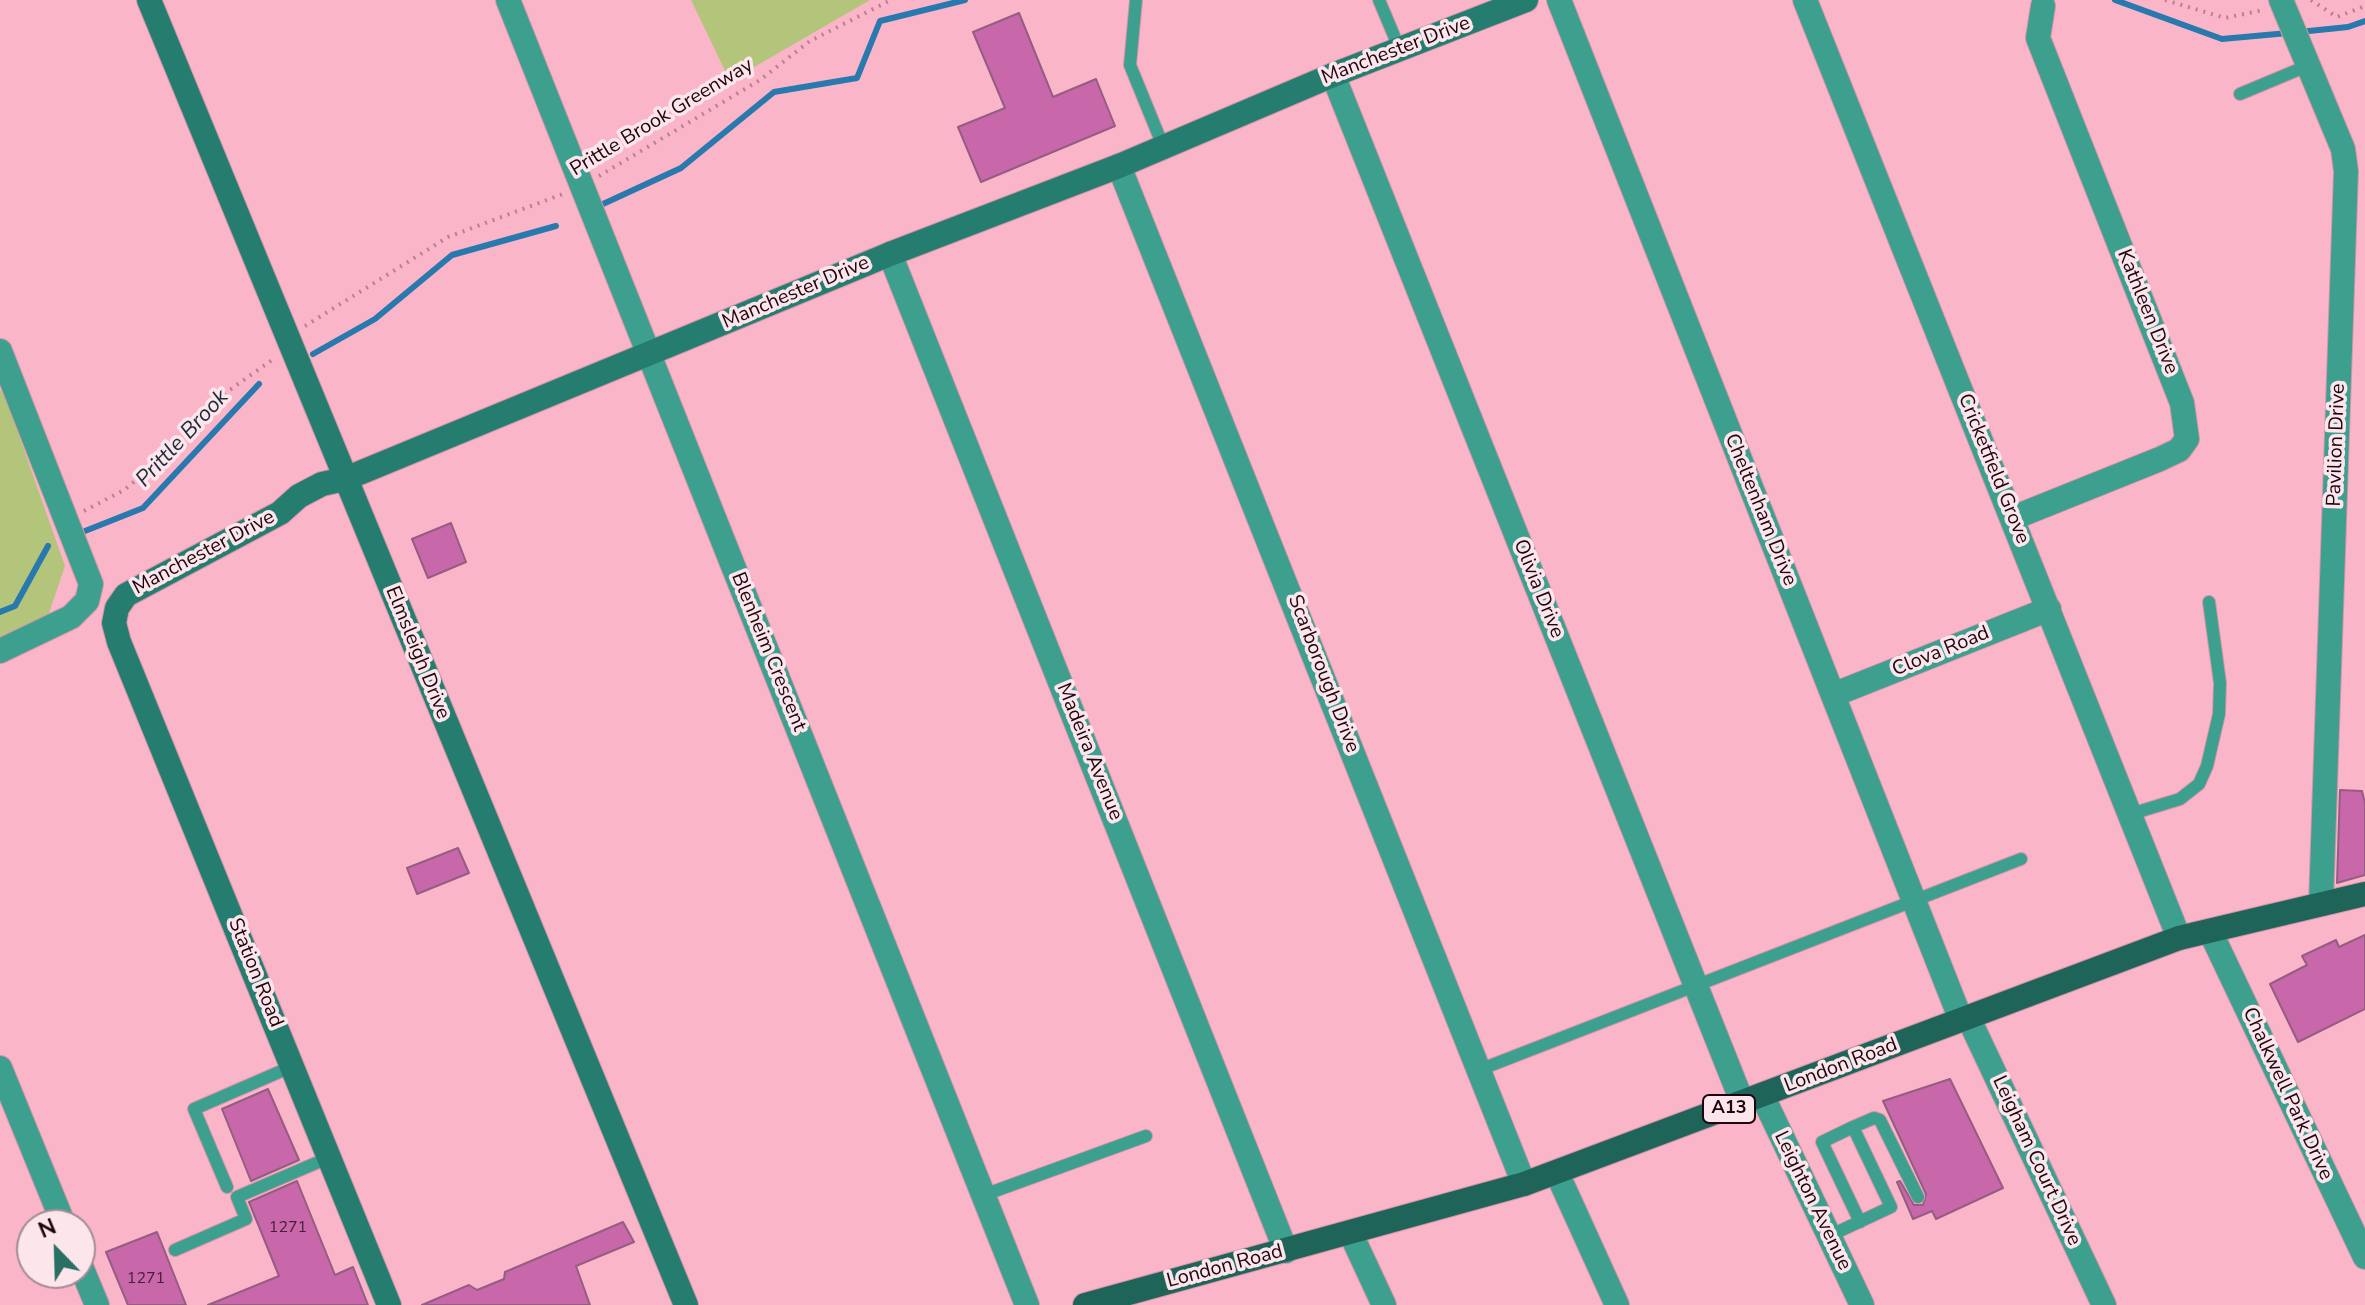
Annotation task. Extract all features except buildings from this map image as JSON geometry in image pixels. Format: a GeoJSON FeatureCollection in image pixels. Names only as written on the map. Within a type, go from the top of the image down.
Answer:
{"type":"FeatureCollection","features":[{"type":"Feature","properties":{"kind":"main road","name":"London Road"},"geometry":{"type":"LineString","coordinates":[[1085,1305],[1140,1298],[1286,1251],[1524,1184],[2179,938],[2365,894]]}},
{"type":"Feature","properties":{"kind":"street","name":"Elmsleigh Drive"},"geometry":{"type":"LineString","coordinates":[[149,0],[686,1305]]}},
{"type":"Feature","properties":{"kind":"street","name":"Blenheim Crescent"},"geometry":{"type":"LineString","coordinates":[[508,0],[1027,1305]]}},
{"type":"Feature","properties":{"kind":"street","name":"Manchester Drive"},"geometry":{"type":"LineString","coordinates":[[119,642],[114,623],[117,608],[126,595],[280,513],[299,496],[890,254],[1119,166],[1333,75],[1526,0]]}},
{"type":"Feature","properties":{"kind":"street","name":"Cheltenham Drive"},"geometry":{"type":"LineString","coordinates":[[1559,0],[1914,901],[1964,1018]]}},
{"type":"Feature","properties":{"kind":"street","name":"Cricketfield Grove"},"geometry":{"type":"LineString","coordinates":[[1805,0],[2179,938]]}},
{"type":"Feature","properties":{"kind":"street","name":"Pavilion Drive"},"geometry":{"type":"LineString","coordinates":[[2281,0],[2343,149],[2355,167],[2321,903]]}},
{"type":"Feature","properties":{"kind":"street","name":"Kathleen Drive"},"geometry":{"type":"LineString","coordinates":[[2013,518],[2160,459],[2179,450],[2187,439],[2187,418],[2182,403],[2038,38],[2043,6]]}},
{"type":"Feature","properties":{"kind":"street","name":"Olivia Drive"},"geometry":{"type":"LineString","coordinates":[[1333,75],[1696,986],[1753,1100]]}},
{"type":"Feature","properties":{"kind":"street","name":"Scarborough Drive"},"geometry":{"type":"LineString","coordinates":[[1119,166],[1524,1184]]}},
{"type":"Feature","properties":{"kind":"street","name":"Madeira Avenue"},"geometry":{"type":"LineString","coordinates":[[890,254],[1286,1251]]}},
{"type":"Feature","properties":{"kind":"street"},"geometry":{"type":"LineString","coordinates":[[0,651],[71,617],[87,601],[91,584],[68,520],[2,362]]}},
{"type":"Feature","properties":{"kind":"street","name":"Clova Road"},"geometry":{"type":"LineString","coordinates":[[1833,695],[2049,609]]}},
{"type":"Feature","properties":{"kind":"street","name":"Station Road"},"geometry":{"type":"LineString","coordinates":[[119,642],[389,1305]]}},
{"type":"Feature","properties":{"kind":"street","name":"Chalkwell Park Drive"},"geometry":{"type":"LineString","coordinates":[[2210,931],[2365,1257]]}},
{"type":"Feature","properties":{"kind":"street","name":"Leigham Court Drive"},"geometry":{"type":"LineString","coordinates":[[1964,1018],[2104,1305]]}},
{"type":"Feature","properties":{"kind":"street"},"geometry":{"type":"LineString","coordinates":[[0,1068],[57,1209]]}},
{"type":"Feature","properties":{"kind":"street","name":"Leighton Avenue"},"geometry":{"type":"LineString","coordinates":[[1753,1100],[1829,1236],[1862,1305]]}},
{"type":"Feature","properties":{"kind":"street"},"geometry":{"type":"LineString","coordinates":[[1557,1173],[1617,1305]]}},
{"type":"Feature","properties":{"kind":"street"},"geometry":{"type":"LineString","coordinates":[[1351,1234],[1384,1305]]}},
{"type":"Feature","properties":{"kind":"lane"},"geometry":{"type":"LineString","coordinates":[[1136,0],[1130,65],[1163,146]]}},
{"type":"Feature","properties":{"kind":"lane"},"geometry":{"type":"LineString","coordinates":[[1379,0],[1400,50]]}},
{"type":"Feature","properties":{"kind":"lane"},"geometry":{"type":"LineString","coordinates":[[2240,94],[2307,66]]}},
{"type":"Feature","properties":{"kind":"lane"},"geometry":{"type":"LineString","coordinates":[[2131,814],[2180,799],[2199,784],[2207,766],[2219,714],[2220,683],[2209,602]]}},
{"type":"Feature","properties":{"kind":"lane"},"geometry":{"type":"LineString","coordinates":[[1479,1070],[2021,859]]}},
{"type":"Feature","properties":{"kind":"lane"},"geometry":{"type":"LineString","coordinates":[[227,1187],[194,1109],[293,1066]]}},
{"type":"Feature","properties":{"kind":"lane"},"geometry":{"type":"LineString","coordinates":[[1860,1222],[1822,1142],[1853,1127],[1874,1118],[1880,1120],[1918,1197]]}},
{"type":"Feature","properties":{"kind":"lane"},"geometry":{"type":"LineString","coordinates":[[1829,1236],[1891,1207],[1853,1127]]}},
{"type":"Feature","properties":{"kind":"lane"},"geometry":{"type":"LineString","coordinates":[[984,1195],[1146,1136]]}},
{"type":"Feature","properties":{"kind":"lane"},"geometry":{"type":"LineString","coordinates":[[175,1250],[246,1219],[237,1197],[330,1157]]}},
{"type":"Feature","properties":{"kind":"path","name":"Prittle Brook Greenway"},"geometry":{"type":"LineString","coordinates":[[292,351],[310,344],[303,327],[448,237],[581,187],[760,80],[810,41],[891,0]]}},
{"type":"Feature","properties":{"kind":"path"},"geometry":{"type":"LineString","coordinates":[[2165,0],[2225,18],[2260,12],[2281,0]]}},
{"type":"Feature","properties":{"kind":"path"},"geometry":{"type":"LineString","coordinates":[[2311,0],[2337,17],[2365,6]]}},
{"type":"Feature","properties":{"kind":"path"},"geometry":{"type":"LineString","coordinates":[[68,520],[124,490],[178,446],[224,394],[265,363],[292,351]]}},
{"type":"Feature","properties":{"kind":"green space"},"geometry":{"type":"Polygon","coordinates":[[[691,0],[870,0],[730,81],[691,0]]]}},
{"type":"Feature","properties":{"kind":"green space"},"geometry":{"type":"Polygon","coordinates":[[[3,390],[65,566],[47,619],[0,638],[0,391],[3,390]]]}},
{"type":"Feature","properties":{"kind":"waterway","name":"Prittle Brook"},"geometry":{"type":"LineString","coordinates":[[603,204],[681,168],[774,92],[857,78],[880,21],[965,0]]}},
{"type":"Feature","properties":{"kind":"waterway","name":"Prittle Brook"},"geometry":{"type":"LineString","coordinates":[[2115,0],[2222,39],[2288,33]]}},
{"type":"Feature","properties":{"kind":"waterway","name":"Prittle Brook"},"geometry":{"type":"LineString","coordinates":[[2299,32],[2348,27],[2365,21]]}},
{"type":"Feature","properties":{"kind":"waterway","name":"Prittle Brook"},"geometry":{"type":"LineString","coordinates":[[313,354],[375,319],[452,255],[556,226]]}},
{"type":"Feature","properties":{"kind":"waterway","name":"Prittle Brook"},"geometry":{"type":"LineString","coordinates":[[85,531],[143,508],[259,384]]}},
{"type":"Feature","properties":{"kind":"waterway","name":"Prittle Brook"},"geometry":{"type":"LineString","coordinates":[[0,612],[15,606],[48,546]]}}]}
